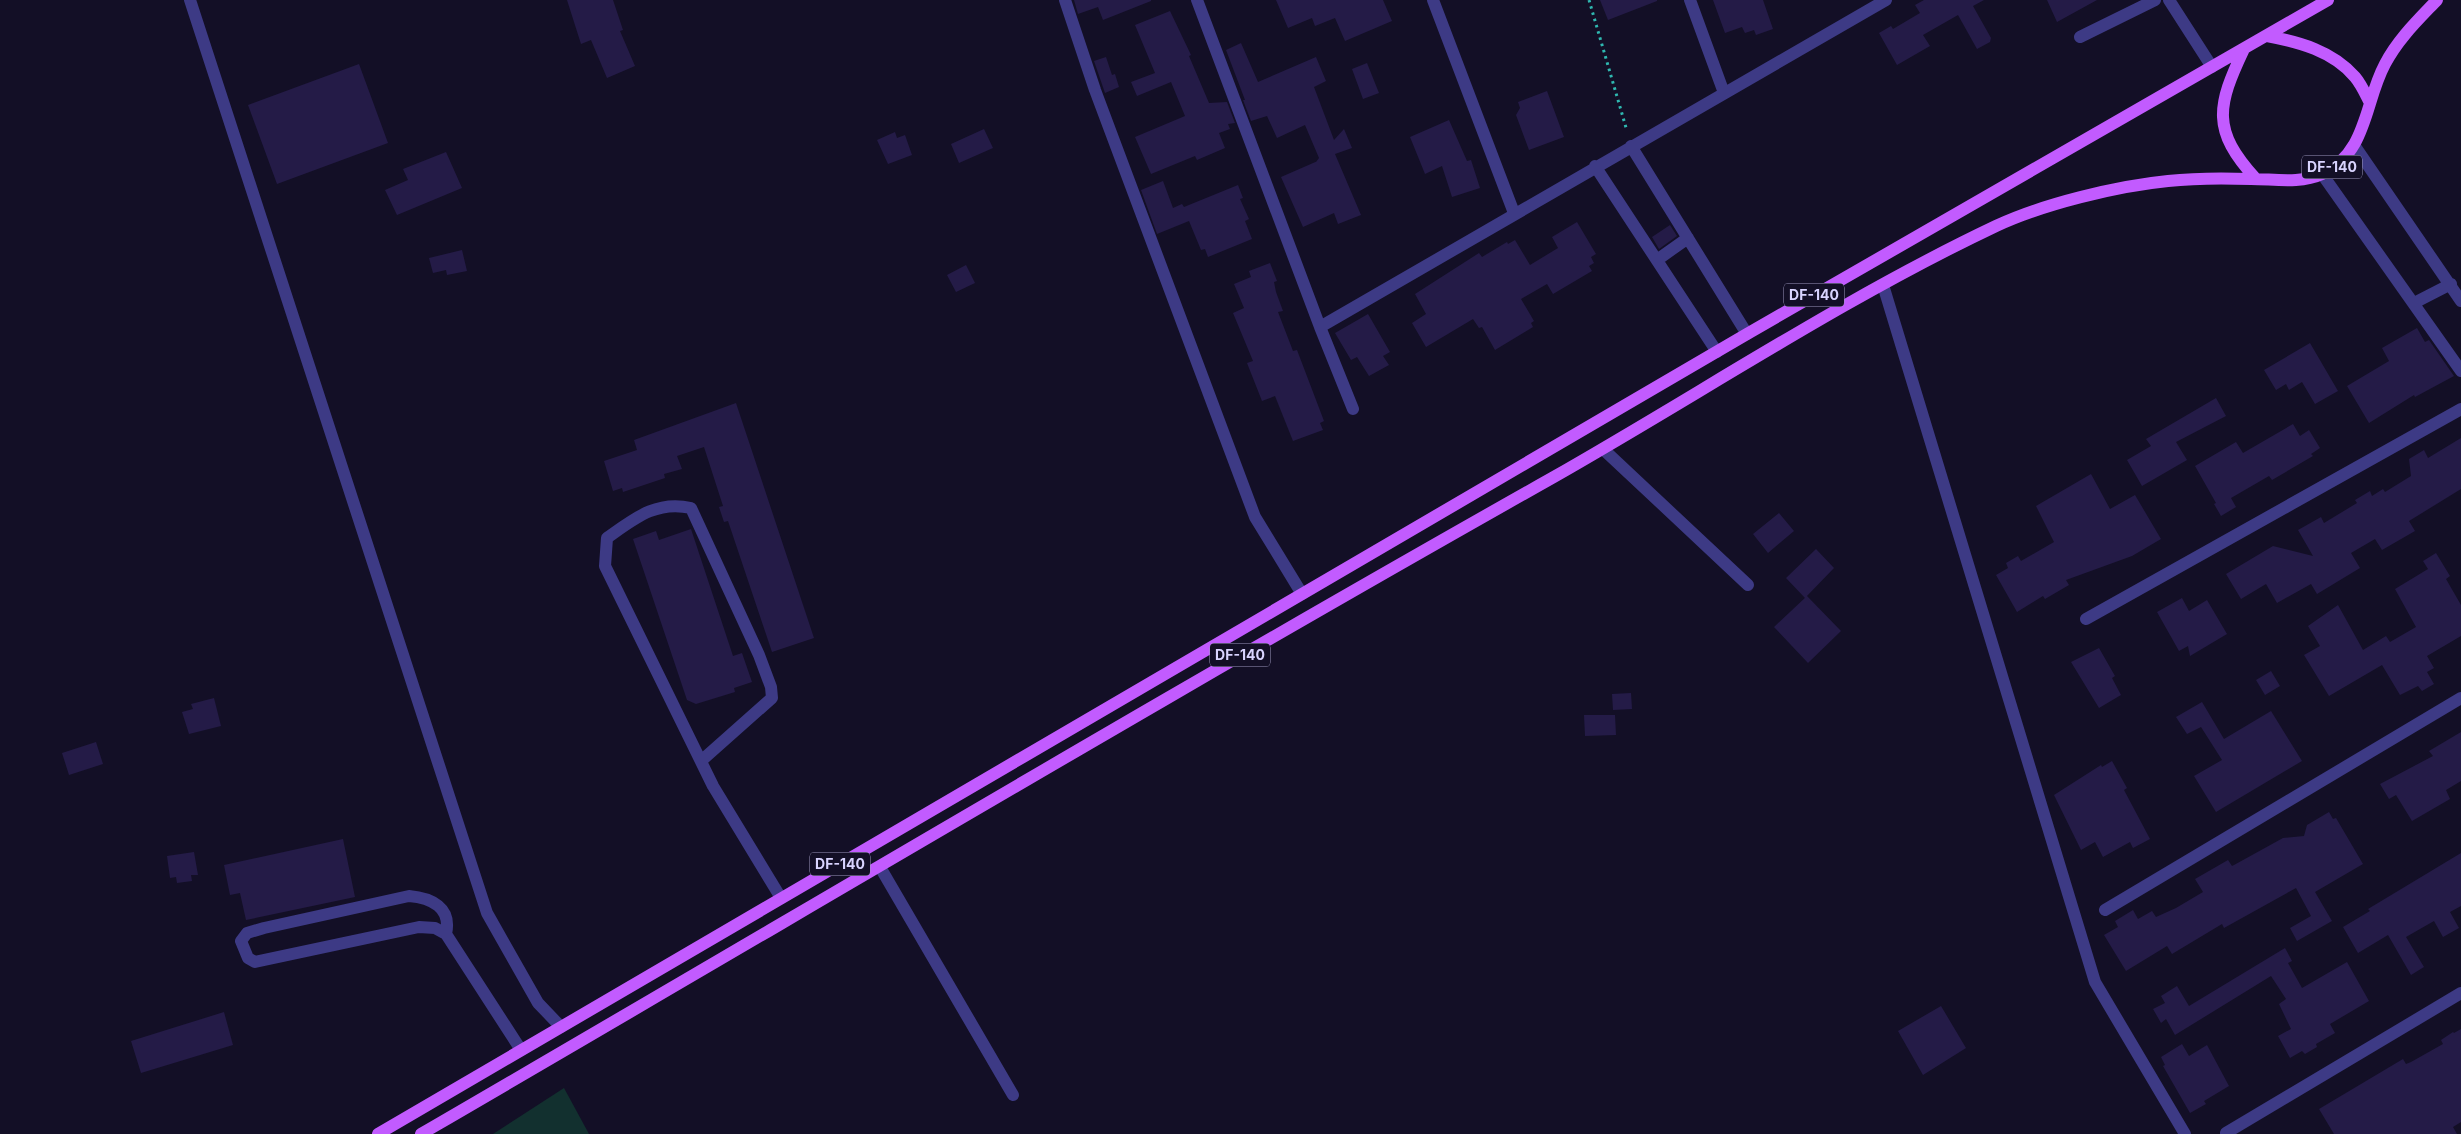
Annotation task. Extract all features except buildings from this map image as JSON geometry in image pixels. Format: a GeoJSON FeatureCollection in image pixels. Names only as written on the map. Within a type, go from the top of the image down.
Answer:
{"type":"FeatureCollection","features":[{"type":"Feature","properties":{"kind":"main road","name":"DF-140"},"geometry":{"type":"LineString","coordinates":[[378,1134],[1747,334],[2328,0]]}},
{"type":"Feature","properties":{"kind":"main road","name":"DF-140"},"geometry":{"type":"LineString","coordinates":[[421,1134],[880,867],[1304,617],[1603,449],[1811,323],[2001,223],[2077,198],[2166,181],[2256,178],[2295,180],[2322,174],[2340,161],[2354,145],[2366,124],[2369,101],[2384,65],[2404,34],[2437,0]]}},
{"type":"Feature","properties":{"kind":"main road"},"geometry":{"type":"LineString","coordinates":[[2266,36],[2291,40],[2316,49],[2340,63],[2355,77],[2369,101]]}},
{"type":"Feature","properties":{"kind":"main road"},"geometry":{"type":"LineString","coordinates":[[2244,49],[2228,82],[2222,104],[2223,125],[2229,144],[2238,159],[2256,178]]}},
{"type":"Feature","properties":{"kind":"street"},"geometry":{"type":"LineString","coordinates":[[190,0],[487,913],[538,1003],[561,1027]]}},
{"type":"Feature","properties":{"kind":"street"},"geometry":{"type":"LineString","coordinates":[[1065,0],[1095,90],[1255,517],[1302,594]]}},
{"type":"Feature","properties":{"kind":"street"},"geometry":{"type":"LineString","coordinates":[[1197,0],[1320,327],[1353,408]]}},
{"type":"Feature","properties":{"kind":"street"},"geometry":{"type":"LineString","coordinates":[[1434,0],[1514,213]]}},
{"type":"Feature","properties":{"kind":"street"},"geometry":{"type":"LineString","coordinates":[[1690,0],[1724,93]]}},
{"type":"Feature","properties":{"kind":"street"},"geometry":{"type":"LineString","coordinates":[[1320,327],[1595,166],[1886,0]]}},
{"type":"Feature","properties":{"kind":"street"},"geometry":{"type":"LineString","coordinates":[[2080,37],[2155,0]]}},
{"type":"Feature","properties":{"kind":"street"},"geometry":{"type":"LineString","coordinates":[[2169,0],[2212,66]]}},
{"type":"Feature","properties":{"kind":"street"},"geometry":{"type":"LineString","coordinates":[[2354,145],[2461,301]]}},
{"type":"Feature","properties":{"kind":"street"},"geometry":{"type":"LineString","coordinates":[[1631,146],[1747,334]]}},
{"type":"Feature","properties":{"kind":"street"},"geometry":{"type":"LineString","coordinates":[[1595,166],[1717,352]]}},
{"type":"Feature","properties":{"kind":"street"},"geometry":{"type":"LineString","coordinates":[[2322,174],[2461,371]]}},
{"type":"Feature","properties":{"kind":"street"},"geometry":{"type":"LineString","coordinates":[[1657,260],[1688,238]]}},
{"type":"Feature","properties":{"kind":"street"},"geometry":{"type":"LineString","coordinates":[[2414,303],[2451,284]]}},
{"type":"Feature","properties":{"kind":"street"},"geometry":{"type":"LineString","coordinates":[[1883,285],[2095,982],[2185,1134]]}},
{"type":"Feature","properties":{"kind":"street"},"geometry":{"type":"LineString","coordinates":[[2086,619],[2461,409]]}},
{"type":"Feature","properties":{"kind":"street"},"geometry":{"type":"LineString","coordinates":[[1603,449],[1748,585]]}},
{"type":"Feature","properties":{"kind":"street"},"geometry":{"type":"LineString","coordinates":[[701,761],[772,698],[771,687],[759,655],[692,508],[676,505],[643,512],[607,538],[605,566],[713,786],[781,898]]}},
{"type":"Feature","properties":{"kind":"street"},"geometry":{"type":"LineString","coordinates":[[2105,910],[2461,698]]}},
{"type":"Feature","properties":{"kind":"street"},"geometry":{"type":"LineString","coordinates":[[880,867],[1013,1095]]}},
{"type":"Feature","properties":{"kind":"street"},"geometry":{"type":"LineString","coordinates":[[446,934],[446,918],[438,904],[424,897],[408,896],[264,928],[247,933],[241,941],[248,958],[254,962],[419,927],[435,928],[446,934],[521,1050]]}},
{"type":"Feature","properties":{"kind":"street"},"geometry":{"type":"LineString","coordinates":[[2226,1133],[2461,993]]}},
{"type":"Feature","properties":{"kind":"path"},"geometry":{"type":"LineString","coordinates":[[1589,0],[1631,146]]}},
{"type":"Feature","properties":{"kind":"green space"},"geometry":{"type":"Polygon","coordinates":[[[564,1088],[589,1134],[493,1134],[564,1088]]]}}]}
